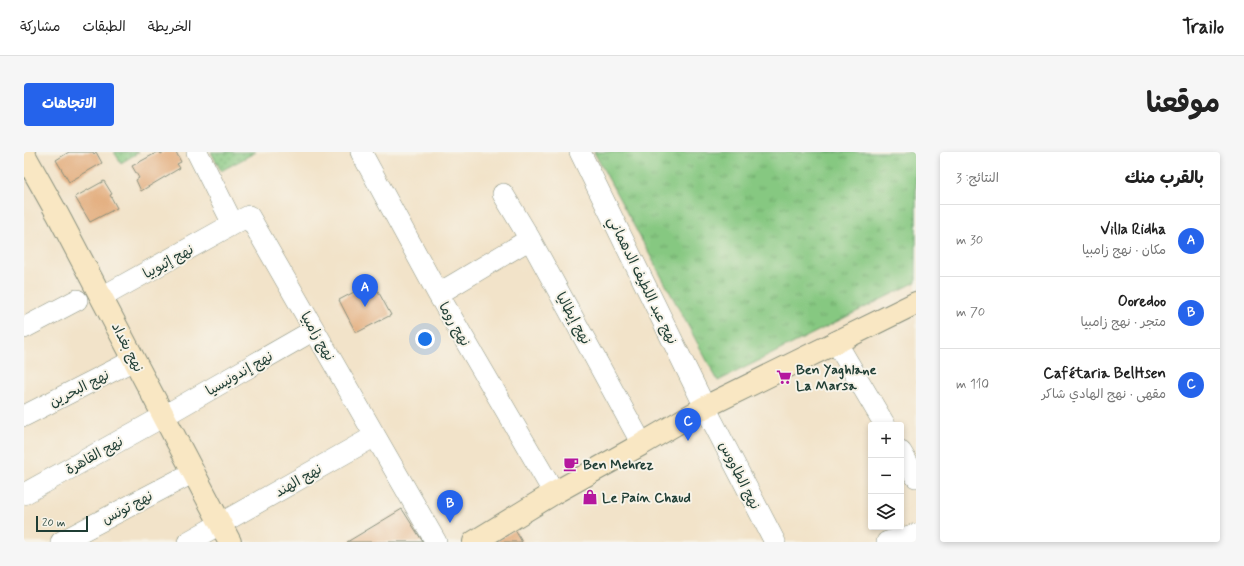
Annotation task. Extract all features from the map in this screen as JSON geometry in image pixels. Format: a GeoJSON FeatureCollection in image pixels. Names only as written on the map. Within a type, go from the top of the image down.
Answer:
{"type":"FeatureCollection","features":[{"type":"Feature","properties":{"kind":"street"},"geometry":{"type":"LineString","coordinates":[[197,152],[233,224]]}},
{"type":"Feature","properties":{"kind":"street","name":"نهج روما"},"geometry":{"type":"LineString","coordinates":[[361,152],[438,294],[554,493]]}},
{"type":"Feature","properties":{"kind":"street","name":"نهج عبد اللطيف الدهماني"},"geometry":{"type":"LineString","coordinates":[[580,152],[705,407]]}},
{"type":"Feature","properties":{"kind":"street","name":"نهج بغداد"},"geometry":{"type":"LineString","coordinates":[[24,154],[102,297],[226,533]]}},
{"type":"Feature","properties":{"kind":"street","name":"نهج إيطاليا"},"geometry":{"type":"LineString","coordinates":[[503,194],[530,239],[642,444]]}},
{"type":"Feature","properties":{"kind":"street","name":"نهج زامبيا"},"geometry":{"type":"LineString","coordinates":[[233,224],[249,216],[436,542]]}},
{"type":"Feature","properties":{"kind":"street","name":"نهج إثيوبيا"},"geometry":{"type":"LineString","coordinates":[[102,297],[233,224]]}},
{"type":"Feature","properties":{"kind":"street"},"geometry":{"type":"LineString","coordinates":[[438,294],[530,239]]}},
{"type":"Feature","properties":{"kind":"street"},"geometry":{"type":"LineString","coordinates":[[24,328],[78,300]]}},
{"type":"Feature","properties":{"kind":"street"},"geometry":{"type":"LineString","coordinates":[[474,542],[554,493],[705,407],[914,305]]}},
{"type":"Feature","properties":{"kind":"street","name":"نهج إندونيسيا"},"geometry":{"type":"LineString","coordinates":[[164,416],[314,330]]}},
{"type":"Feature","properties":{"kind":"street"},"geometry":{"type":"LineString","coordinates":[[836,342],[883,422]]}},
{"type":"Feature","properties":{"kind":"street","name":"نهج البحرين"},"geometry":{"type":"LineString","coordinates":[[24,416],[134,360]]}},
{"type":"Feature","properties":{"kind":"street","name":"نهج الطاووس"},"geometry":{"type":"LineString","coordinates":[[705,407],[775,542]]}},
{"type":"Feature","properties":{"kind":"street","name":"نهج القاهرة"},"geometry":{"type":"LineString","coordinates":[[24,494],[164,416]]}},
{"type":"Feature","properties":{"kind":"street","name":"نهج الهند"},"geometry":{"type":"LineString","coordinates":[[188,542],[226,533],[375,436]]}},
{"type":"Feature","properties":{"kind":"street"},"geometry":{"type":"LineString","coordinates":[[904,457],[916,477]]}},
{"type":"Feature","properties":{"kind":"street","name":"نهج تونس"},"geometry":{"type":"LineString","coordinates":[[61,542],[194,472]]}},
{"type":"Feature","properties":{"kind":"street"},"geometry":{"type":"LineString","coordinates":[[888,542],[916,534]]}},
{"type":"Feature","properties":{"kind":"green space"},"geometry":{"type":"Polygon","coordinates":[[[114,152],[139,152],[121,163],[114,152]]]}},
{"type":"Feature","properties":{"kind":"green space"},"geometry":{"type":"Polygon","coordinates":[[[211,152],[256,152],[221,171],[211,152]]]}},
{"type":"Feature","properties":{"kind":"green space"},"geometry":{"type":"Polygon","coordinates":[[[594,152],[916,152],[916,282],[718,381],[594,152]]]}},
{"type":"Feature","properties":{"kind":"building"},"geometry":{"type":"Polygon","coordinates":[[[69,152],[93,152],[94,154],[96,152],[102,163],[69,182],[56,160],[69,152]]]}},
{"type":"Feature","properties":{"kind":"building"},"geometry":{"type":"Polygon","coordinates":[[[158,152],[161,154],[164,152],[176,152],[181,162],[177,164],[180,168],[141,191],[136,180],[139,178],[132,166],[158,152]]]}},
{"type":"Feature","properties":{"kind":"building"},"geometry":{"type":"Polygon","coordinates":[[[104,181],[112,194],[110,195],[117,208],[90,222],[75,197],[104,181]]]}},
{"type":"Feature","properties":{"kind":"building"},"geometry":{"type":"Polygon","coordinates":[[[373,282],[391,315],[356,333],[339,300],[373,282]]]}},
{"type":"Feature","properties":{"kind":"building"},"geometry":{"type":"Polygon","coordinates":[[[402,509],[423,542],[347,542],[402,509]]]}},
{"type":"Feature","properties":{"kind":"building"},"geometry":{"type":"Polygon","coordinates":[[[515,530],[522,542],[495,542],[515,530]]]}},
{"type":"Feature","properties":{"kind":"place","name":"Villa Ridha"},"geometry":{"type":"Point","coordinates":[365,307]}},
{"type":"Feature","properties":{"kind":"place","name":"Ben Yaghlane La Marsa"},"geometry":{"type":"Point","coordinates":[784,377]}},
{"type":"Feature","properties":{"kind":"place","name":"Cafétaria BelHsen"},"geometry":{"type":"Point","coordinates":[688,441]}},
{"type":"Feature","properties":{"kind":"place","name":"Ben Mehrez"},"geometry":{"type":"Point","coordinates":[571,464]}},
{"type":"Feature","properties":{"kind":"place","name":"Le Pain Chaud"},"geometry":{"type":"Point","coordinates":[590,497]}},
{"type":"Feature","properties":{"kind":"place","name":"Ooredoo"},"geometry":{"type":"Point","coordinates":[450,523]}}]}
